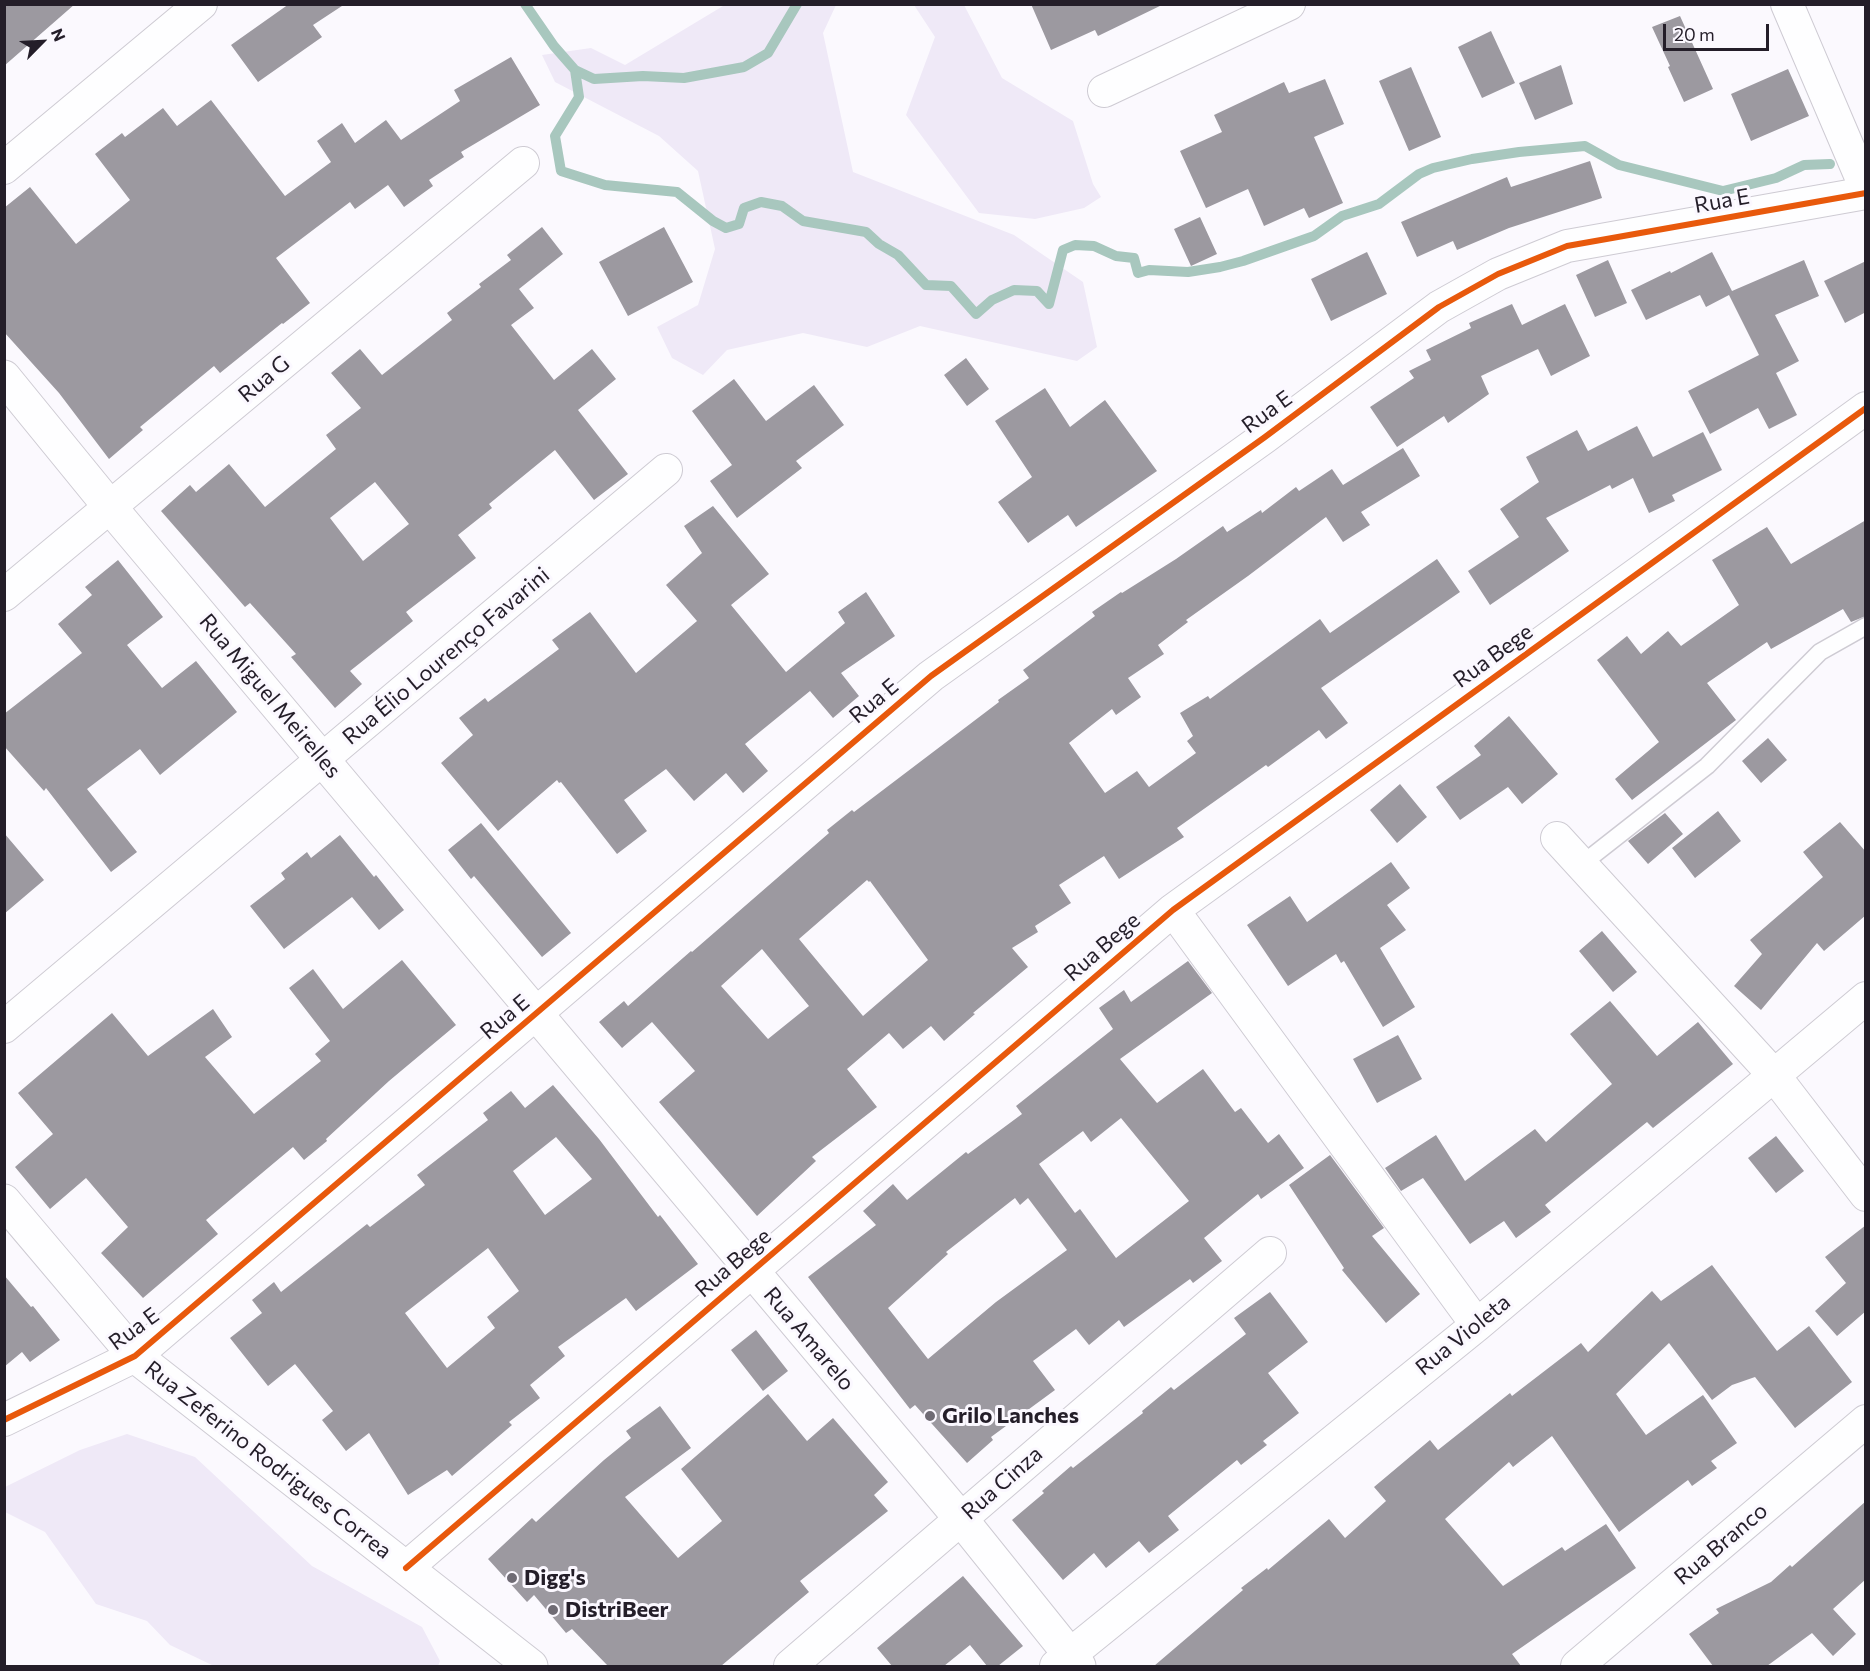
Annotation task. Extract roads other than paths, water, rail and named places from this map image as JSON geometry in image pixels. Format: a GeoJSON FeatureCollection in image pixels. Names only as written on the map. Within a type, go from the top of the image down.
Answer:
{"type":"FeatureCollection","features":[{"type":"Feature","properties":{"kind":"street"},"geometry":{"type":"LineString","coordinates":[[4,168],[201,4]]}},
{"type":"Feature","properties":{"kind":"street"},"geometry":{"type":"LineString","coordinates":[[1104,92],[1289,4]]}},
{"type":"Feature","properties":{"kind":"street"},"geometry":{"type":"LineString","coordinates":[[1787,4],[1866,191]]}},
{"type":"Feature","properties":{"kind":"street","name":"Rua G"},"geometry":{"type":"LineString","coordinates":[[4,594],[523,163]]}},
{"type":"Feature","properties":{"kind":"street","name":"Rua E"},"geometry":{"type":"LineString","coordinates":[[4,1420],[135,1356],[931,676],[1265,436],[1439,307],[1498,274],[1568,246],[1866,191]]}},
{"type":"Feature","properties":{"kind":"street","name":"Rua Miguel Meirelles"},"geometry":{"type":"LineString","coordinates":[[4,377],[110,507],[536,1014]]}},
{"type":"Feature","properties":{"kind":"street","name":"Rua Bege"},"geometry":{"type":"LineString","coordinates":[[406,1568],[1173,910],[1866,408]]}},
{"type":"Feature","properties":{"kind":"street","name":"Rua Élio Lourenço Favarini"},"geometry":{"type":"LineString","coordinates":[[4,1027],[666,470]]}},
{"type":"Feature","properties":{"kind":"street"},"geometry":{"type":"LineString","coordinates":[[1557,838],[1773,1074],[1866,1194]]}},
{"type":"Feature","properties":{"kind":"street"},"geometry":{"type":"LineString","coordinates":[[1173,910],[1477,1325]]}},
{"type":"Feature","properties":{"kind":"street","name":"Rua Violeta"},"geometry":{"type":"LineString","coordinates":[[1068,1663],[1477,1325],[1866,998]]}},
{"type":"Feature","properties":{"kind":"street","name":"Rua Amarelo"},"geometry":{"type":"LineString","coordinates":[[536,1014],[961,1519],[1068,1663]]}},
{"type":"Feature","properties":{"kind":"street","name":"Rua Zeferino Rodrigues Correa"},"geometry":{"type":"LineString","coordinates":[[4,1201],[135,1356],[531,1666]]}},
{"type":"Feature","properties":{"kind":"street","name":"Rua Cinza"},"geometry":{"type":"LineString","coordinates":[[790,1666],[1269,1252]]}},
{"type":"Feature","properties":{"kind":"street","name":"Rua Branco"},"geometry":{"type":"LineString","coordinates":[[1577,1666],[1866,1420]]}},
{"type":"Feature","properties":{"kind":"lane"},"geometry":{"type":"LineString","coordinates":[[1582,864],[1707,766],[1820,652],[1866,626]]}},
{"type":"Feature","properties":{"kind":"waterway"},"geometry":{"type":"LineString","coordinates":[[525,4],[554,46],[575,70],[579,97],[555,136],[561,171],[605,185],[677,192],[713,221],[726,228],[739,224],[744,208],[761,202],[782,206],[803,221],[866,232],[879,244],[898,255],[926,285],[951,286],[976,314],[992,300],[1014,290],[1037,291],[1049,304],[1063,250],[1075,245],[1094,246],[1116,256],[1134,258],[1138,273],[1149,270],[1188,272],[1220,267],[1314,236],[1342,216],[1379,204],[1419,174],[1433,168],[1472,159],[1585,146],[1619,165],[1723,191],[1776,178],[1804,165],[1830,164]]}},
{"type":"Feature","properties":{"kind":"waterway"},"geometry":{"type":"LineString","coordinates":[[575,70],[594,79],[643,76],[684,78],[744,67],[768,53],[797,4]]}},
{"type":"Feature","properties":{"kind":"place","name":"Grilo Lanches"},"geometry":{"type":"Point","coordinates":[930,1416]}},
{"type":"Feature","properties":{"kind":"place","name":"Digg's"},"geometry":{"type":"Point","coordinates":[512,1578]}},
{"type":"Feature","properties":{"kind":"place","name":"DistriBeer"},"geometry":{"type":"Point","coordinates":[553,1610]}}]}
